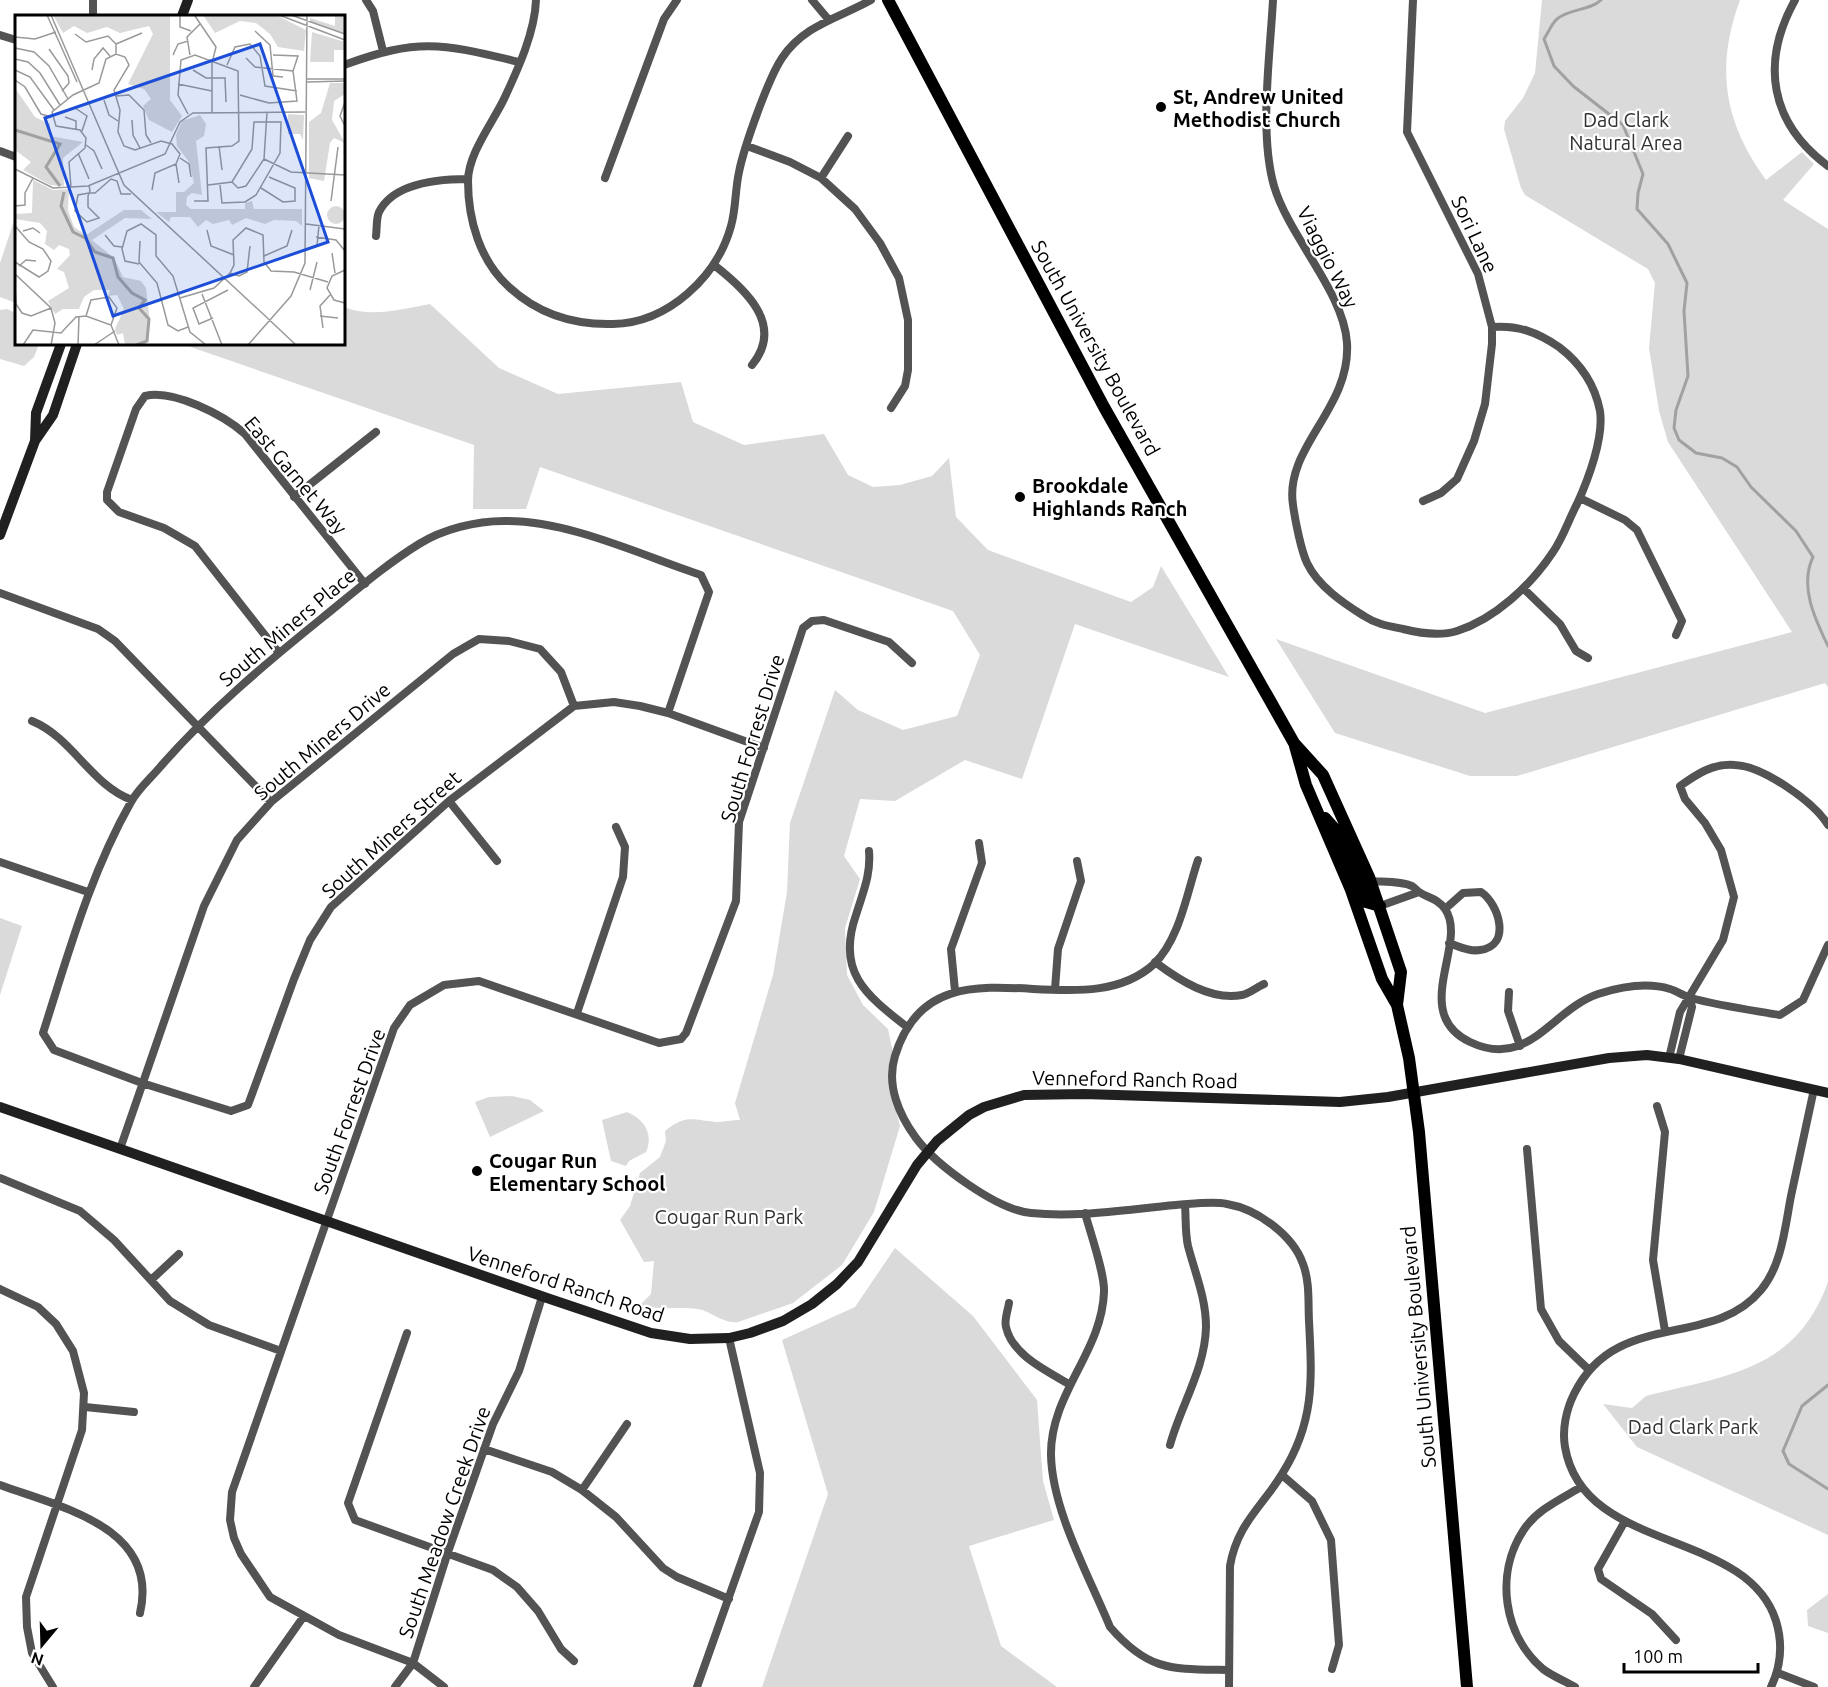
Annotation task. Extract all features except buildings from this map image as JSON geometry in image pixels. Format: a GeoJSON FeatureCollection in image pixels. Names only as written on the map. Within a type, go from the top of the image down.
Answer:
{"type":"FeatureCollection","features":[{"type":"Feature","properties":{"kind":"main road","name":"South University Boulevard"},"geometry":{"type":"LineString","coordinates":[[888,0],[1104,407],[1294,743],[1323,775],[1380,906],[1401,972],[1397,1005],[1414,1092],[1467,1687]]}},
{"type":"Feature","properties":{"kind":"main road","name":"South University Boulevard"},"geometry":{"type":"LineString","coordinates":[[1294,743],[1306,785],[1351,890],[1382,979],[1397,1005]]}},
{"type":"Feature","properties":{"kind":"main road"},"geometry":{"type":"LineString","coordinates":[[1318,810],[1341,836],[1366,902],[1380,906]]}},
{"type":"Feature","properties":{"kind":"street"},"geometry":{"type":"LineString","coordinates":[[182,15],[188,0]]}},
{"type":"Feature","properties":{"kind":"street"},"geometry":{"type":"LineString","coordinates":[[366,0],[373,11],[383,51]]}},
{"type":"Feature","properties":{"kind":"street"},"geometry":{"type":"LineString","coordinates":[[536,0],[535,15],[519,62],[504,99],[482,138],[468,178],[472,222],[487,260],[507,285],[523,299],[562,318],[590,324],[618,324],[657,313],[690,291],[714,265],[730,228],[739,171],[747,146],[782,58],[799,37],[828,19],[871,0]]}},
{"type":"Feature","properties":{"kind":"street"},"geometry":{"type":"LineString","coordinates":[[605,178],[664,19],[677,0]]}},
{"type":"Feature","properties":{"kind":"street"},"geometry":{"type":"LineString","coordinates":[[812,0],[828,19]]}},
{"type":"Feature","properties":{"kind":"street","name":"Viaggio Way"},"geometry":{"type":"LineString","coordinates":[[1273,0],[1267,142],[1275,187],[1300,240],[1340,312],[1347,342],[1346,374],[1331,409],[1300,458],[1292,502],[1307,563],[1338,600],[1376,623],[1420,633],[1456,631],[1498,609],[1523,588],[1554,551],[1580,498],[1595,453],[1600,415],[1593,385],[1570,355],[1541,335],[1512,326],[1492,327]]}},
{"type":"Feature","properties":{"kind":"street","name":"Sori Lane"},"geometry":{"type":"LineString","coordinates":[[1413,0],[1407,132],[1478,274],[1492,327],[1485,404],[1474,441],[1457,479],[1441,493],[1423,501]]}},
{"type":"Feature","properties":{"kind":"street"},"geometry":{"type":"LineString","coordinates":[[1795,0],[1784,20],[1775,51],[1775,80],[1780,104],[1792,133],[1812,154],[1828,166]]}},
{"type":"Feature","properties":{"kind":"street"},"geometry":{"type":"LineString","coordinates":[[0,35],[15,40]]}},
{"type":"Feature","properties":{"kind":"street"},"geometry":{"type":"LineString","coordinates":[[345,65],[383,51],[410,45],[449,45],[519,62]]}},
{"type":"Feature","properties":{"kind":"street"},"geometry":{"type":"LineString","coordinates":[[821,178],[848,136]]}},
{"type":"Feature","properties":{"kind":"street"},"geometry":{"type":"LineString","coordinates":[[747,146],[790,162],[821,178],[855,209],[880,243],[899,278],[908,320],[908,369],[905,386],[891,408]]}},
{"type":"Feature","properties":{"kind":"street"},"geometry":{"type":"LineString","coordinates":[[0,151],[15,157]]}},
{"type":"Feature","properties":{"kind":"street"},"geometry":{"type":"LineString","coordinates":[[375,236],[380,212],[394,197],[416,184],[434,179],[468,178]]}},
{"type":"Feature","properties":{"kind":"street"},"geometry":{"type":"LineString","coordinates":[[714,265],[738,284],[759,312],[764,334],[762,352],[752,365]]}},
{"type":"Feature","properties":{"kind":"street"},"geometry":{"type":"LineString","coordinates":[[0,535],[34,441],[36,413],[61,345]]}},
{"type":"Feature","properties":{"kind":"street"},"geometry":{"type":"LineString","coordinates":[[34,441],[51,418],[77,345]]}},
{"type":"Feature","properties":{"kind":"street","name":"East Garnet Way"},"geometry":{"type":"LineString","coordinates":[[279,653],[195,546],[164,528],[119,512],[107,500],[107,492],[140,401],[145,396],[154,393],[210,411],[235,425],[252,442],[365,584]]}},
{"type":"Feature","properties":{"kind":"street"},"geometry":{"type":"LineString","coordinates":[[294,497],[376,432]]}},
{"type":"Feature","properties":{"kind":"street"},"geometry":{"type":"LineString","coordinates":[[1580,498],[1625,520],[1637,530],[1682,621],[1676,635]]}},
{"type":"Feature","properties":{"kind":"street","name":"South Miners Place"},"geometry":{"type":"LineString","coordinates":[[142,1083],[54,1050],[43,1033],[88,892],[132,800],[196,725],[279,653],[420,543],[458,527],[503,520],[546,525],[701,575],[709,591],[668,713]]}},
{"type":"Feature","properties":{"kind":"street"},"geometry":{"type":"LineString","coordinates":[[1523,588],[1560,624],[1576,651],[1588,658]]}},
{"type":"Feature","properties":{"kind":"street"},"geometry":{"type":"LineString","coordinates":[[0,593],[98,628],[115,641],[271,802]]}},
{"type":"Feature","properties":{"kind":"street","name":"South Forrest Drive"},"geometry":{"type":"LineString","coordinates":[[444,1687],[413,1663],[339,1635],[270,1597],[242,1554],[230,1520],[232,1492],[394,1028],[410,1005],[444,985],[479,981],[659,1042],[681,1039],[686,1033],[736,900],[739,822],[803,628],[812,621],[824,620],[889,642],[912,663]]}},
{"type":"Feature","properties":{"kind":"street","name":"South Miners Drive"},"geometry":{"type":"LineString","coordinates":[[120,1149],[204,906],[237,840],[271,802],[453,654],[479,639],[509,641],[540,649],[561,672],[574,706]]}},
{"type":"Feature","properties":{"kind":"street"},"geometry":{"type":"LineString","coordinates":[[574,706],[614,702],[668,713],[764,748]]}},
{"type":"Feature","properties":{"kind":"street","name":"South Miners Street"},"geometry":{"type":"LineString","coordinates":[[142,1083],[231,1112],[248,1105],[310,940],[331,907],[448,801],[574,706]]}},
{"type":"Feature","properties":{"kind":"street"},"geometry":{"type":"LineString","coordinates":[[32,721],[50,729],[116,794],[132,800]]}},
{"type":"Feature","properties":{"kind":"street"},"geometry":{"type":"LineString","coordinates":[[1674,1058],[1680,1011],[1723,940],[1734,897],[1721,850],[1705,823],[1685,799],[1680,786],[1705,769],[1737,764],[1783,783],[1821,813],[1827,823]]}},
{"type":"Feature","properties":{"kind":"street"},"geometry":{"type":"LineString","coordinates":[[448,801],[497,861]]}},
{"type":"Feature","properties":{"kind":"street"},"geometry":{"type":"LineString","coordinates":[[577,1013],[623,877],[625,847],[616,827]]}},
{"type":"Feature","properties":{"kind":"street"},"geometry":{"type":"LineString","coordinates":[[956,991],[951,949],[982,863],[980,843]]}},
{"type":"Feature","properties":{"kind":"street"},"geometry":{"type":"LineString","coordinates":[[869,851],[871,872],[852,926],[851,960],[856,979],[869,998],[907,1027]]}},
{"type":"Feature","properties":{"kind":"street"},"geometry":{"type":"LineString","coordinates":[[1198,860],[1173,933],[1155,962],[1134,978],[1113,987],[1094,990],[984,987],[956,991],[928,1004],[907,1027],[894,1058],[892,1094],[908,1127],[927,1152],[1008,1207],[1030,1213],[1085,1212],[1185,1204],[1227,1204],[1259,1216],[1286,1236],[1303,1263],[1308,1283],[1312,1389],[1300,1441],[1282,1475],[1244,1523],[1232,1551],[1229,1687]]}},
{"type":"Feature","properties":{"kind":"street"},"geometry":{"type":"LineString","coordinates":[[1055,989],[1058,949],[1081,881],[1077,861]]}},
{"type":"Feature","properties":{"kind":"street"},"geometry":{"type":"LineString","coordinates":[[0,862],[88,892]]}},
{"type":"Feature","properties":{"kind":"street"},"geometry":{"type":"LineString","coordinates":[[1371,881],[1412,886],[1419,892],[1432,896],[1445,909],[1450,931],[1441,998],[1451,1027],[1468,1041],[1484,1047],[1501,1049],[1520,1046],[1538,1037],[1586,998],[1613,989],[1640,986],[1669,988],[1689,998],[1780,1015],[1803,1000],[1828,945]]}},
{"type":"Feature","properties":{"kind":"street"},"geometry":{"type":"LineString","coordinates":[[1380,906],[1419,892]]}},
{"type":"Feature","properties":{"kind":"street"},"geometry":{"type":"LineString","coordinates":[[1445,909],[1463,893],[1481,892],[1495,905],[1500,922],[1496,940],[1481,951],[1449,943]]}},
{"type":"Feature","properties":{"kind":"street"},"geometry":{"type":"LineString","coordinates":[[1155,962],[1179,980],[1207,992],[1243,995],[1264,984]]}},
{"type":"Feature","properties":{"kind":"street"},"geometry":{"type":"LineString","coordinates":[[1509,992],[1508,1011],[1520,1046]]}},
{"type":"Feature","properties":{"kind":"street","name":"Venneford Ranch Road"},"geometry":{"type":"LineString","coordinates":[[0,1107],[542,1297],[670,1338],[729,1338],[750,1333],[790,1317],[837,1284],[858,1262],[927,1152],[969,1115],[984,1107],[1024,1095],[1084,1094],[1340,1102],[1414,1092],[1609,1058],[1647,1055],[1674,1058],[1828,1093]]}},
{"type":"Feature","properties":{"kind":"street"},"geometry":{"type":"LineString","coordinates":[[1772,1687],[1778,1673],[1780,1633],[1775,1616],[1753,1584],[1720,1564],[1625,1521],[1607,1510],[1581,1487],[1568,1460],[1564,1428],[1571,1399],[1589,1370],[1619,1346],[1665,1331],[1716,1319],[1749,1302],[1761,1290],[1779,1254],[1814,1089]]}},
{"type":"Feature","properties":{"kind":"street"},"geometry":{"type":"LineString","coordinates":[[1657,1106],[1665,1132],[1653,1260],[1665,1331]]}},
{"type":"Feature","properties":{"kind":"street"},"geometry":{"type":"LineString","coordinates":[[1527,1149],[1542,1309],[1559,1341],[1589,1370]]}},
{"type":"Feature","properties":{"kind":"street"},"geometry":{"type":"LineString","coordinates":[[0,1178],[80,1211],[114,1240],[170,1301],[209,1326],[281,1351]]}},
{"type":"Feature","properties":{"kind":"street"},"geometry":{"type":"LineString","coordinates":[[1170,1445],[1178,1418],[1197,1380],[1206,1328],[1202,1293],[1187,1243],[1185,1204]]}},
{"type":"Feature","properties":{"kind":"street"},"geometry":{"type":"LineString","coordinates":[[1085,1212],[1105,1290],[1101,1317],[1094,1340],[1060,1404],[1051,1455],[1055,1490],[1110,1627],[1136,1654],[1154,1663],[1176,1669],[1229,1670]]}},
{"type":"Feature","properties":{"kind":"street"},"geometry":{"type":"LineString","coordinates":[[151,1280],[179,1254]]}},
{"type":"Feature","properties":{"kind":"street"},"geometry":{"type":"LineString","coordinates":[[0,1288],[38,1307],[56,1324],[73,1351],[80,1371],[85,1407],[82,1430],[26,1597],[27,1627],[33,1653],[53,1687]]}},
{"type":"Feature","properties":{"kind":"street","name":"South Meadow Creek Drive"},"geometry":{"type":"LineString","coordinates":[[396,1687],[413,1663],[484,1449],[519,1371],[542,1297]]}},
{"type":"Feature","properties":{"kind":"street"},"geometry":{"type":"LineString","coordinates":[[1009,1303],[1005,1326],[1016,1348],[1036,1364],[1069,1384]]}},
{"type":"Feature","properties":{"kind":"street"},"geometry":{"type":"LineString","coordinates":[[407,1333],[348,1503],[355,1520],[493,1570],[517,1587],[538,1611],[561,1649],[574,1661]]}},
{"type":"Feature","properties":{"kind":"street"},"geometry":{"type":"LineString","coordinates":[[698,1687],[759,1512],[760,1473],[729,1338]]}},
{"type":"Feature","properties":{"kind":"street"},"geometry":{"type":"LineString","coordinates":[[85,1407],[134,1412]]}},
{"type":"Feature","properties":{"kind":"street"},"geometry":{"type":"LineString","coordinates":[[582,1490],[627,1424]]}},
{"type":"Feature","properties":{"kind":"street"},"geometry":{"type":"LineString","coordinates":[[484,1449],[552,1472],[582,1490],[616,1517],[663,1568],[677,1577],[729,1599]]}},
{"type":"Feature","properties":{"kind":"street"},"geometry":{"type":"LineString","coordinates":[[1282,1475],[1312,1502],[1331,1540],[1339,1645],[1332,1669]]}},
{"type":"Feature","properties":{"kind":"street"},"geometry":{"type":"LineString","coordinates":[[0,1485],[96,1520],[114,1533],[128,1548],[140,1571],[145,1594],[140,1613]]}},
{"type":"Feature","properties":{"kind":"street"},"geometry":{"type":"LineString","coordinates":[[1575,1687],[1543,1669],[1529,1652],[1514,1630],[1505,1596],[1508,1565],[1523,1530],[1544,1509],[1581,1487]]}},
{"type":"Feature","properties":{"kind":"street"},"geometry":{"type":"LineString","coordinates":[[1625,1521],[1598,1569],[1600,1579],[1652,1614],[1676,1641]]}},
{"type":"Feature","properties":{"kind":"street"},"geometry":{"type":"LineString","coordinates":[[254,1687],[304,1616]]}},
{"type":"Feature","properties":{"kind":"street"},"geometry":{"type":"LineString","coordinates":[[1778,1673],[1814,1687]]}},
{"type":"Feature","properties":{"kind":"green space","name":"Dad Clark Natural Area"},"geometry":{"type":"Polygon","coordinates":[[[1542,0],[1740,0],[1732,25],[1726,72],[1728,94],[1741,137],[1766,180],[1802,152],[1814,164],[1783,200],[1828,229],[1828,687],[1825,683],[1517,776],[1470,776],[1335,733],[1276,639],[1485,713],[1792,632],[1668,442],[1659,411],[1649,348],[1655,283],[1648,269],[1525,195],[1521,188],[1504,129],[1505,121],[1523,98],[1535,73],[1542,0]]]}},
{"type":"Feature","properties":{"kind":"green space"},"geometry":{"type":"Polygon","coordinates":[[[15,218],[15,303],[0,297],[0,263],[15,218]]]}},
{"type":"Feature","properties":{"kind":"green space","name":"Cougar Run Park"},"geometry":{"type":"Polygon","coordinates":[[[430,304],[499,368],[558,394],[681,382],[693,422],[744,445],[824,434],[848,475],[873,487],[900,485],[932,476],[949,458],[956,517],[988,550],[1131,602],[1153,587],[1161,566],[1229,677],[1075,624],[1022,779],[965,760],[895,801],[860,799],[844,856],[860,879],[845,928],[847,975],[863,1005],[888,1029],[894,1058],[892,1094],[900,1126],[874,1212],[842,1265],[793,1303],[738,1322],[723,1320],[698,1309],[655,1308],[640,1305],[651,1294],[654,1261],[644,1262],[620,1220],[630,1206],[640,1173],[660,1157],[666,1141],[665,1131],[684,1120],[716,1122],[740,1120],[735,1103],[773,975],[787,892],[790,823],[835,690],[858,710],[903,730],[957,716],[980,655],[953,611],[540,467],[526,509],[473,509],[474,445],[185,345],[345,345],[345,307],[365,312],[398,310],[430,304]]]}},
{"type":"Feature","properties":{"kind":"green space"},"geometry":{"type":"Polygon","coordinates":[[[7,309],[15,313],[15,345],[39,345],[34,357],[24,366],[0,359],[0,310],[7,309]]]}},
{"type":"Feature","properties":{"kind":"green space"},"geometry":{"type":"Polygon","coordinates":[[[0,918],[22,926],[0,995],[0,918]]]}},
{"type":"Feature","properties":{"kind":"green space"},"geometry":{"type":"Polygon","coordinates":[[[512,1096],[530,1100],[544,1111],[490,1137],[475,1102],[489,1097],[512,1096]]]}},
{"type":"Feature","properties":{"kind":"green space"},"geometry":{"type":"Polygon","coordinates":[[[627,1112],[643,1123],[649,1139],[646,1152],[629,1161],[626,1166],[611,1161],[602,1120],[627,1112]]]}},
{"type":"Feature","properties":{"kind":"green space"},"geometry":{"type":"Polygon","coordinates":[[[895,1248],[973,1316],[1037,1400],[1043,1481],[1054,1520],[969,1546],[1001,1646],[1057,1687],[762,1687],[828,1494],[782,1340],[855,1307],[895,1248]]]}},
{"type":"Feature","properties":{"kind":"green space","name":"Dad Clark Park"},"geometry":{"type":"Polygon","coordinates":[[[1828,1282],[1828,1535],[1637,1447],[1603,1404],[1632,1408],[1646,1396],[1731,1374],[1778,1352],[1797,1334],[1814,1312],[1828,1282]]]}},
{"type":"Feature","properties":{"kind":"green space"},"geometry":{"type":"Polygon","coordinates":[[[1828,1594],[1828,1633],[1808,1626],[1807,1610],[1828,1594]]]}},
{"type":"Feature","properties":{"kind":"waterway"},"geometry":{"type":"LineString","coordinates":[[1601,0],[1591,6],[1562,15],[1544,39],[1554,66],[1573,86],[1623,125],[1643,174],[1637,209],[1668,244],[1687,283],[1684,311],[1688,376],[1676,410],[1674,428],[1679,440],[1696,453],[1722,458],[1737,467],[1751,487],[1796,531],[1813,557],[1809,568],[1808,591],[1814,614],[1828,646]]}},
{"type":"Feature","properties":{"kind":"waterway"},"geometry":{"type":"LineString","coordinates":[[1828,1385],[1802,1406],[1783,1451],[1789,1464],[1828,1489]]}},
{"type":"Feature","properties":{"kind":"place","name":"St, Andrew United Methodist Church"},"geometry":{"type":"Point","coordinates":[1161,107]}},
{"type":"Feature","properties":{"kind":"place","name":"Brookdale Highlands Ranch"},"geometry":{"type":"Point","coordinates":[1020,497]}},
{"type":"Feature","properties":{"kind":"place","name":"Cougar Run Elementary School"},"geometry":{"type":"Point","coordinates":[477,1171]}}]}
